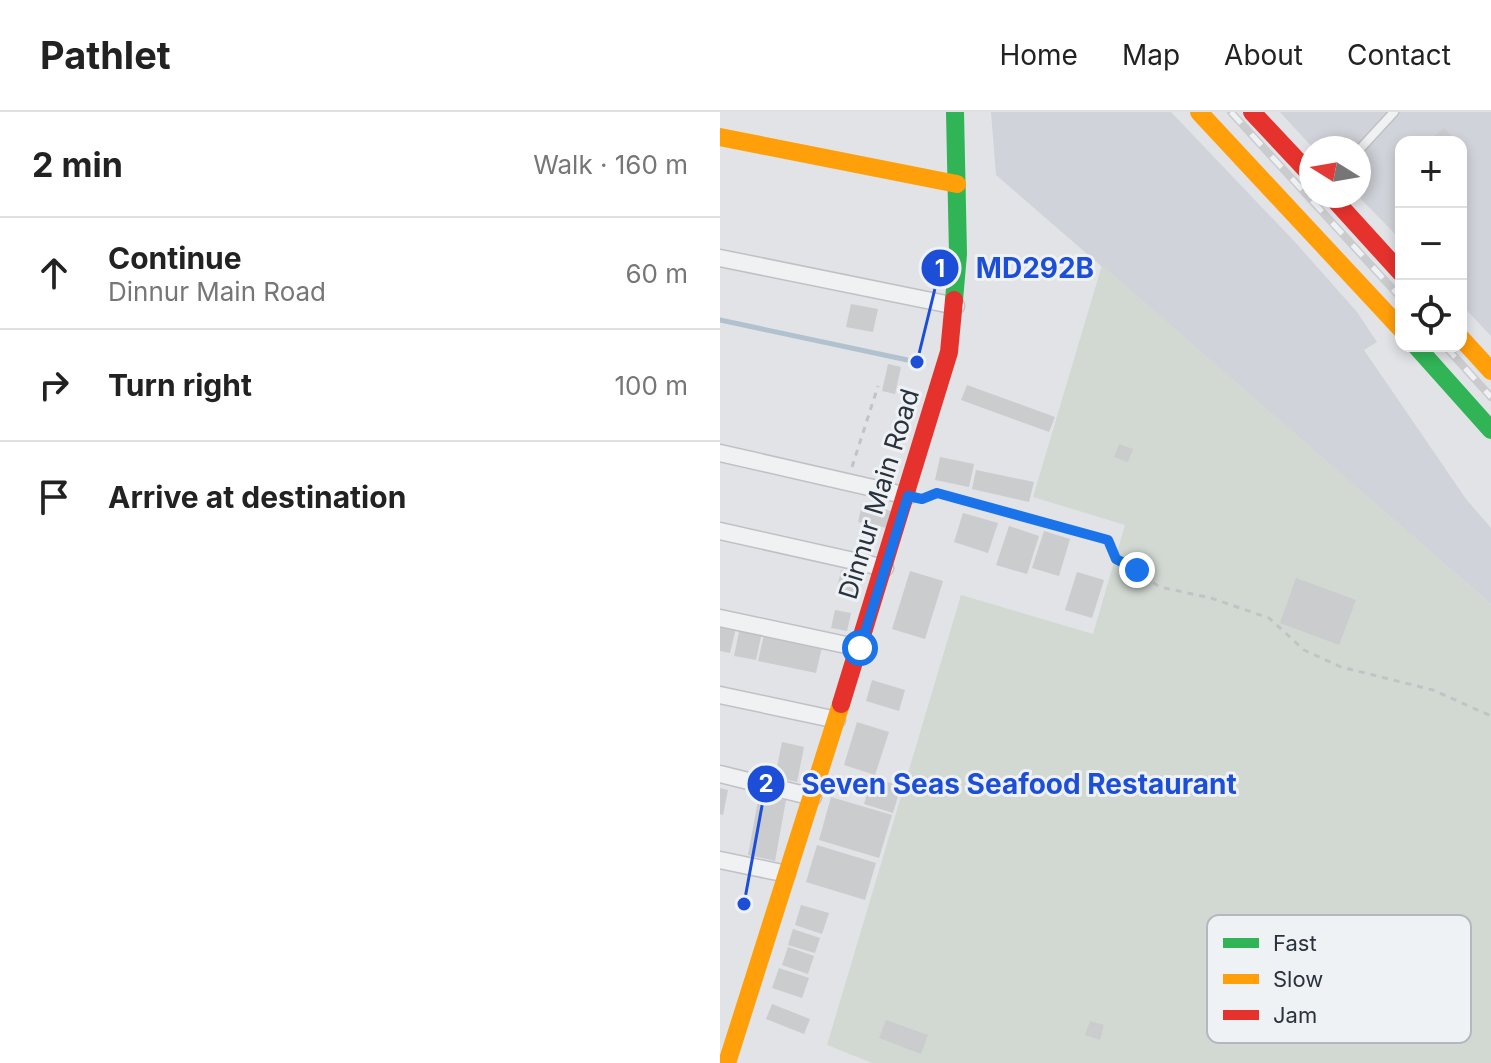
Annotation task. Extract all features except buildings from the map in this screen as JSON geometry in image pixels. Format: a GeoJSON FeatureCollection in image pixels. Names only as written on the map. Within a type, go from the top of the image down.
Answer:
{"type":"FeatureCollection","features":[{"type":"Feature","properties":{"kind":"street","name":"Dinnur Main Road"},"geometry":{"type":"LineString","coordinates":[[726,1052],[813,797],[908,496],[949,352],[956,306],[955,112]]}},
{"type":"Feature","properties":{"kind":"street"},"geometry":{"type":"LineString","coordinates":[[1199,112],[1395,322]]}},
{"type":"Feature","properties":{"kind":"street"},"geometry":{"type":"LineString","coordinates":[[1252,112],[1299,162]]}},
{"type":"Feature","properties":{"kind":"street"},"geometry":{"type":"LineString","coordinates":[[720,137],[957,184]]}},
{"type":"Feature","properties":{"kind":"street"},"geometry":{"type":"LineString","coordinates":[[1302,221],[1318,208]]}},
{"type":"Feature","properties":{"kind":"street"},"geometry":{"type":"LineString","coordinates":[[1342,208],[1395,266]]}},
{"type":"Feature","properties":{"kind":"street"},"geometry":{"type":"LineString","coordinates":[[720,258],[956,306]]}},
{"type":"Feature","properties":{"kind":"street"},"geometry":{"type":"LineString","coordinates":[[1467,345],[1491,371]]}},
{"type":"Feature","properties":{"kind":"street"},"geometry":{"type":"LineString","coordinates":[[1421,352],[1491,430]]}},
{"type":"Feature","properties":{"kind":"street"},"geometry":{"type":"LineString","coordinates":[[720,453],[908,496]]}},
{"type":"Feature","properties":{"kind":"street"},"geometry":{"type":"LineString","coordinates":[[720,531],[885,568]]}},
{"type":"Feature","properties":{"kind":"street"},"geometry":{"type":"LineString","coordinates":[[720,618],[860,648]]}},
{"type":"Feature","properties":{"kind":"street"},"geometry":{"type":"LineString","coordinates":[[720,695],[837,720]]}},
{"type":"Feature","properties":{"kind":"street"},"geometry":{"type":"LineString","coordinates":[[720,774],[813,797]]}},
{"type":"Feature","properties":{"kind":"street"},"geometry":{"type":"LineString","coordinates":[[720,860],[787,874]]}},
{"type":"Feature","properties":{"kind":"lane"},"geometry":{"type":"LineString","coordinates":[[1371,137],[1394,112]]}},
{"type":"Feature","properties":{"kind":"path"},"geometry":{"type":"LineString","coordinates":[[848,482],[878,386]]}},
{"type":"Feature","properties":{"kind":"path"},"geometry":{"type":"LineString","coordinates":[[908,496],[922,499],[937,493],[1108,540],[1116,559],[1160,587],[1211,598],[1269,618],[1304,650],[1341,667],[1433,690],[1491,716]]}},
{"type":"Feature","properties":{"kind":"shaded area"},"geometry":{"type":"Polygon","coordinates":[[[991,112],[1171,112],[1295,242],[1357,312],[1377,342],[1364,350],[1466,499],[1491,528],[1491,604],[996,175],[991,112]]]}},
{"type":"Feature","properties":{"kind":"shaded area"},"geometry":{"type":"Polygon","coordinates":[[[1280,112],[1491,112],[1491,336],[1467,310],[1467,136],[1395,136],[1395,234],[1370,208],[1371,136],[1302,136],[1280,112]]]}},
{"type":"Feature","properties":{"kind":"shaded area"},"geometry":{"type":"Polygon","coordinates":[[[1102,265],[1491,604],[1491,1063],[872,1063],[827,1045],[961,595],[1093,634],[1125,525],[1033,497],[1102,265]]]}},
{"type":"Feature","properties":{"kind":"waterway"},"geometry":{"type":"LineString","coordinates":[[720,320],[917,362]]}},
{"type":"Feature","properties":{"kind":"railway"},"geometry":{"type":"LineString","coordinates":[[1231,112],[1395,291]]}},
{"type":"Feature","properties":{"kind":"railway"},"geometry":{"type":"LineString","coordinates":[[1450,352],[1491,397]]}},
{"type":"Feature","properties":{"kind":"traffic: fast"},"geometry":{"type":"LineString","coordinates":[[954,300],[958,254],[955,112]]}},
{"type":"Feature","properties":{"kind":"traffic: fast"},"geometry":{"type":"LineString","coordinates":[[1421,352],[1491,430]]}},
{"type":"Feature","properties":{"kind":"traffic: slow"},"geometry":{"type":"LineString","coordinates":[[1199,112],[1395,323]]}},
{"type":"Feature","properties":{"kind":"traffic: slow"},"geometry":{"type":"LineString","coordinates":[[720,137],[957,184]]}},
{"type":"Feature","properties":{"kind":"traffic: slow"},"geometry":{"type":"LineString","coordinates":[[1467,345],[1491,371]]}},
{"type":"Feature","properties":{"kind":"traffic: slow"},"geometry":{"type":"LineString","coordinates":[[727,1063],[841,704]]}},
{"type":"Feature","properties":{"kind":"traffic: jam"},"geometry":{"type":"LineString","coordinates":[[1252,112],[1299,162]]}},
{"type":"Feature","properties":{"kind":"traffic: jam"},"geometry":{"type":"LineString","coordinates":[[1342,208],[1395,266]]}},
{"type":"Feature","properties":{"kind":"traffic: jam"},"geometry":{"type":"LineString","coordinates":[[841,704],[949,352],[954,300]]}},
{"type":"Feature","properties":{"kind":"place","name":"MD292B"},"geometry":{"type":"Point","coordinates":[917,362]}},
{"type":"Feature","properties":{"kind":"place","name":"Seven Seas Seafood Restaurant"},"geometry":{"type":"Point","coordinates":[744,904]}},
{"type":"Feature","properties":{"kind":"route"},"geometry":{"type":"LineString","coordinates":[[860,648],[908,496],[922,499],[937,493],[1108,540],[1116,559],[1137,570]]}}]}
